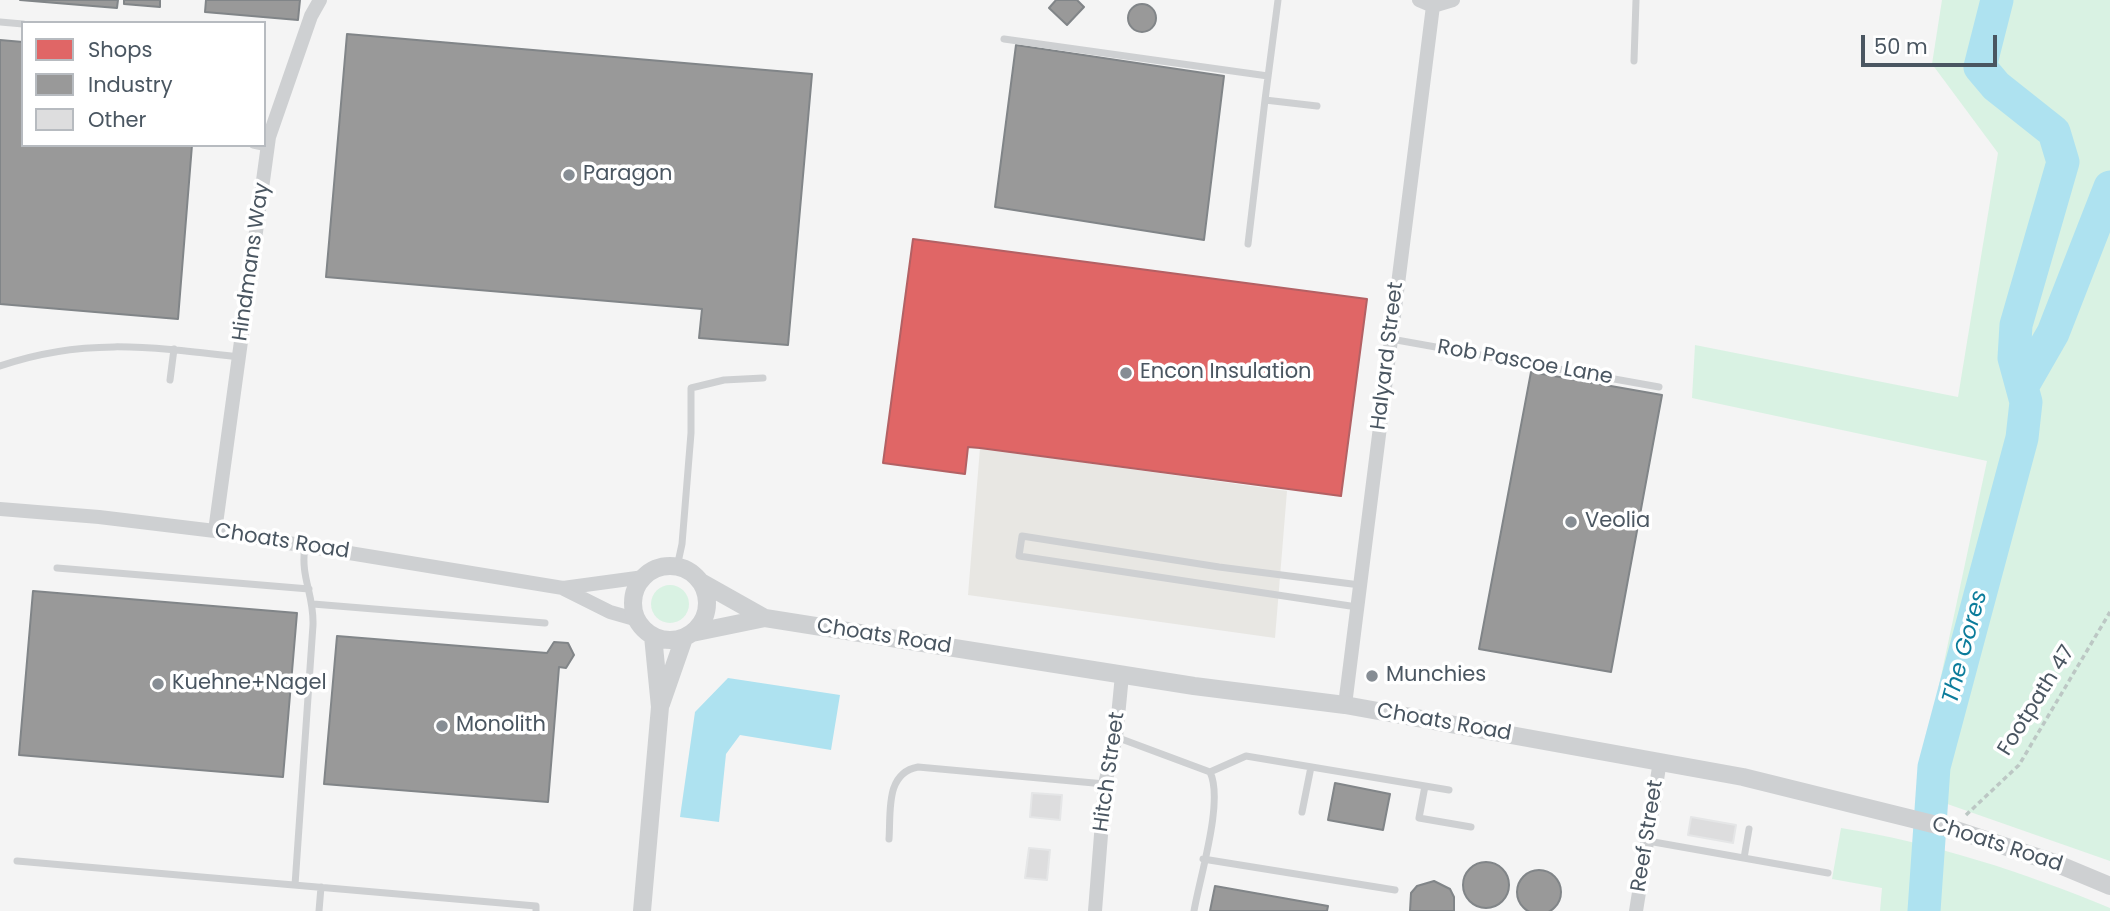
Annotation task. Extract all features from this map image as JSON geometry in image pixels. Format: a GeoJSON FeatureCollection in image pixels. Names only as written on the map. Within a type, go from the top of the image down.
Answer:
{"type":"FeatureCollection","features":[{"type":"Feature","properties":{"kind":"street","name":"Hindmans Way"},"geometry":{"type":"LineString","coordinates":[[266,131],[311,16],[320,0]]}},
{"type":"Feature","properties":{"kind":"street"},"geometry":{"type":"LineString","coordinates":[[1419,0],[1433,6],[1453,0]]}},
{"type":"Feature","properties":{"kind":"street","name":"Halyard Street"},"geometry":{"type":"LineString","coordinates":[[1345,705],[1433,6]]}},
{"type":"Feature","properties":{"kind":"street","name":"Hindmans Way"},"geometry":{"type":"LineString","coordinates":[[215,531],[239,357],[260,147]]}},
{"type":"Feature","properties":{"kind":"street","name":"Choats Road"},"geometry":{"type":"LineString","coordinates":[[0,509],[99,517],[215,531],[563,588],[610,611],[638,621]]}},
{"type":"Feature","properties":{"kind":"street"},"geometry":{"type":"LineString","coordinates":[[660,707],[688,635],[704,619],[707,609],[701,582],[694,575],[677,567],[665,567],[645,577],[634,598],[638,621],[653,636],[665,640],[688,635]]}},
{"type":"Feature","properties":{"kind":"street","name":"Choats Road"},"geometry":{"type":"LineString","coordinates":[[563,588],[645,577]]}},
{"type":"Feature","properties":{"kind":"street","name":"Choats Road"},"geometry":{"type":"LineString","coordinates":[[701,582],[765,618],[1122,675],[1345,705],[1661,761],[1953,829],[2055,863],[2110,886]]}},
{"type":"Feature","properties":{"kind":"street","name":"Choats Road"},"geometry":{"type":"LineString","coordinates":[[688,635],[765,618]]}},
{"type":"Feature","properties":{"kind":"street"},"geometry":{"type":"LineString","coordinates":[[642,911],[660,707],[653,636]]}},
{"type":"Feature","properties":{"kind":"street","name":"Hitch Street"},"geometry":{"type":"LineString","coordinates":[[1095,911],[1105,784],[1116,737],[1122,675]]}},
{"type":"Feature","properties":{"kind":"street","name":"Reef Street"},"geometry":{"type":"LineString","coordinates":[[1636,911],[1661,761]]}},
{"type":"Feature","properties":{"kind":"lane"},"geometry":{"type":"LineString","coordinates":[[1248,244],[1278,0]]}},
{"type":"Feature","properties":{"kind":"lane"},"geometry":{"type":"LineString","coordinates":[[1634,61],[1636,0]]}},
{"type":"Feature","properties":{"kind":"lane"},"geometry":{"type":"LineString","coordinates":[[0,22],[21,24]]}},
{"type":"Feature","properties":{"kind":"lane"},"geometry":{"type":"LineString","coordinates":[[1004,39],[1268,76]]}},
{"type":"Feature","properties":{"kind":"lane"},"geometry":{"type":"LineString","coordinates":[[1265,100],[1317,106]]}},
{"type":"Feature","properties":{"kind":"lane","name":"Rob Pascoe Lane"},"geometry":{"type":"LineString","coordinates":[[1390,339],[1659,387]]}},
{"type":"Feature","properties":{"kind":"lane"},"geometry":{"type":"LineString","coordinates":[[0,366],[52,350],[151,346],[239,357]]}},
{"type":"Feature","properties":{"kind":"lane"},"geometry":{"type":"LineString","coordinates":[[170,380],[174,349]]}},
{"type":"Feature","properties":{"kind":"lane"},"geometry":{"type":"LineString","coordinates":[[677,567],[682,544],[691,433],[691,388],[724,380],[763,378]]}},
{"type":"Feature","properties":{"kind":"lane"},"geometry":{"type":"LineString","coordinates":[[1357,607],[1020,556],[1022,536],[1219,567],[1360,585]]}},
{"type":"Feature","properties":{"kind":"lane"},"geometry":{"type":"LineString","coordinates":[[295,884],[313,604],[301,568],[305,545]]}},
{"type":"Feature","properties":{"kind":"lane"},"geometry":{"type":"LineString","coordinates":[[57,568],[309,589]]}},
{"type":"Feature","properties":{"kind":"lane"},"geometry":{"type":"LineString","coordinates":[[313,604],[545,623]]}},
{"type":"Feature","properties":{"kind":"lane"},"geometry":{"type":"LineString","coordinates":[[1116,737],[1210,772],[1216,784],[1216,804],[1194,911]]}},
{"type":"Feature","properties":{"kind":"lane"},"geometry":{"type":"LineString","coordinates":[[1210,772],[1246,756],[1449,790]]}},
{"type":"Feature","properties":{"kind":"lane"},"geometry":{"type":"LineString","coordinates":[[1302,812],[1311,766]]}},
{"type":"Feature","properties":{"kind":"lane"},"geometry":{"type":"LineString","coordinates":[[889,839],[893,787],[899,774],[908,769],[918,767],[1105,784]]}},
{"type":"Feature","properties":{"kind":"lane"},"geometry":{"type":"LineString","coordinates":[[1425,786],[1419,818],[1471,827]]}},
{"type":"Feature","properties":{"kind":"lane"},"geometry":{"type":"LineString","coordinates":[[1744,858],[1749,829]]}},
{"type":"Feature","properties":{"kind":"lane"},"geometry":{"type":"LineString","coordinates":[[1648,841],[1828,873]]}},
{"type":"Feature","properties":{"kind":"lane"},"geometry":{"type":"LineString","coordinates":[[1203,859],[1395,890]]}},
{"type":"Feature","properties":{"kind":"lane"},"geometry":{"type":"LineString","coordinates":[[17,861],[536,906],[536,911]]}},
{"type":"Feature","properties":{"kind":"lane"},"geometry":{"type":"LineString","coordinates":[[319,911],[321,887]]}},
{"type":"Feature","properties":{"kind":"path","name":"Footpath 47"},"geometry":{"type":"LineString","coordinates":[[1953,829],[1983,796],[2019,765],[2110,611]]}},
{"type":"Feature","properties":{"kind":"shaded area"},"geometry":{"type":"Polygon","coordinates":[[[980,448],[1287,491],[1275,638],[968,595],[980,448]]]}},
{"type":"Feature","properties":{"kind":"green space"},"geometry":{"type":"Polygon","coordinates":[[[1942,0],[2110,0],[2110,861],[1916,793],[1987,461],[1692,398],[1695,345],[1958,397],[1998,153],[1932,64],[1942,0]]]}},
{"type":"Feature","properties":{"kind":"green space"},"geometry":{"type":"Polygon","coordinates":[[[670,585],[683,591],[689,604],[683,617],[670,623],[657,617],[651,604],[657,591],[670,585]]]}},
{"type":"Feature","properties":{"kind":"green space"},"geometry":{"type":"Polygon","coordinates":[[[1841,828],[1876,834],[1978,860],[2077,895],[2110,908],[2110,911],[1880,911],[1882,888],[1832,879],[1841,828]]]}},
{"type":"Feature","properties":{"kind":"water"},"geometry":{"type":"Polygon","coordinates":[[[728,678],[840,695],[831,750],[740,735],[726,754],[719,822],[680,817],[695,712],[728,678]]]}},
{"type":"Feature","properties":{"kind":"building: Shops","name":"Encon Insulation"},"geometry":{"type":"Polygon","coordinates":[[[913,239],[1367,299],[1341,496],[968,447],[965,474],[883,463],[913,239]]]}},
{"type":"Feature","properties":{"kind":"building: Industry"},"geometry":{"type":"Polygon","coordinates":[[[20,0],[118,0],[117,8],[20,0]]]}},
{"type":"Feature","properties":{"kind":"building: Industry"},"geometry":{"type":"Polygon","coordinates":[[[124,0],[160,0],[160,7],[124,4],[124,0]]]}},
{"type":"Feature","properties":{"kind":"building: Industry"},"geometry":{"type":"Polygon","coordinates":[[[206,0],[300,0],[298,20],[205,12],[206,0]]]}},
{"type":"Feature","properties":{"kind":"building: Industry"},"geometry":{"type":"Polygon","coordinates":[[[1056,0],[1077,0],[1084,7],[1067,25],[1049,8],[1056,0]]]}},
{"type":"Feature","properties":{"kind":"building: Industry"},"geometry":{"type":"Polygon","coordinates":[[[1142,4],[1152,8],[1156,18],[1152,28],[1142,32],[1132,28],[1128,18],[1132,8],[1142,4]]]}},
{"type":"Feature","properties":{"kind":"building: Industry","name":"Paragon"},"geometry":{"type":"Polygon","coordinates":[[[347,34],[812,74],[788,345],[699,338],[702,309],[326,277],[347,34]]]}},
{"type":"Feature","properties":{"kind":"building: Industry"},"geometry":{"type":"Polygon","coordinates":[[[0,40],[21,42],[21,147],[192,147],[178,319],[0,304],[0,40]]]}},
{"type":"Feature","properties":{"kind":"building: Industry"},"geometry":{"type":"Polygon","coordinates":[[[1016,45],[1224,76],[1204,240],[995,207],[1016,45]]]}},
{"type":"Feature","properties":{"kind":"building: Industry","name":"Veolia"},"geometry":{"type":"Polygon","coordinates":[[[1531,372],[1662,395],[1611,672],[1479,649],[1531,372]]]}},
{"type":"Feature","properties":{"kind":"building: Industry","name":"Kuehne+Nagel"},"geometry":{"type":"Polygon","coordinates":[[[33,591],[297,613],[283,777],[19,755],[33,591]]]}},
{"type":"Feature","properties":{"kind":"building: Industry","name":"Monolith"},"geometry":{"type":"Polygon","coordinates":[[[337,636],[547,653],[554,642],[568,643],[574,655],[566,668],[559,667],[548,802],[324,784],[337,636]]]}},
{"type":"Feature","properties":{"kind":"building: Industry"},"geometry":{"type":"Polygon","coordinates":[[[1335,783],[1390,794],[1383,830],[1328,820],[1335,783]]]}},
{"type":"Feature","properties":{"kind":"building: Industry"},"geometry":{"type":"Polygon","coordinates":[[[1486,862],[1502,869],[1509,885],[1502,901],[1486,908],[1470,901],[1463,885],[1470,869],[1486,862]]]}},
{"type":"Feature","properties":{"kind":"building: Industry"},"geometry":{"type":"Polygon","coordinates":[[[1530,871],[1548,871],[1560,883],[1560,901],[1549,912],[1529,912],[1518,901],[1518,883],[1530,871]]]}},
{"type":"Feature","properties":{"kind":"building: Industry"},"geometry":{"type":"Polygon","coordinates":[[[1434,881],[1450,889],[1454,897],[1454,911],[1410,911],[1411,893],[1417,886],[1434,881]]]}},
{"type":"Feature","properties":{"kind":"building: Industry"},"geometry":{"type":"Polygon","coordinates":[[[1215,886],[1328,906],[1327,911],[1210,911],[1215,886]]]}},
{"type":"Feature","properties":{"kind":"building: Other"},"geometry":{"type":"Polygon","coordinates":[[[1032,793],[1062,795],[1060,820],[1030,817],[1032,793]]]}},
{"type":"Feature","properties":{"kind":"building: Other"},"geometry":{"type":"Polygon","coordinates":[[[1691,817],[1736,825],[1733,843],[1688,835],[1691,817]]]}},
{"type":"Feature","properties":{"kind":"building: Other"},"geometry":{"type":"Polygon","coordinates":[[[1029,848],[1050,850],[1047,880],[1025,878],[1029,848]]]}},
{"type":"Feature","properties":{"kind":"waterway","name":"The Gores"},"geometry":{"type":"LineString","coordinates":[[1924,911],[1934,767],[2022,438],[2026,402],[2014,358],[2016,325],[2063,162],[2054,132],[1996,86],[1980,67],[1997,0]]}},
{"type":"Feature","properties":{"kind":"waterway","name":"The Gores"},"geometry":{"type":"LineString","coordinates":[[2022,387],[2053,333],[2110,187]]}},
{"type":"Feature","properties":{"kind":"place","name":"Paragon"},"geometry":{"type":"Point","coordinates":[569,175]}},
{"type":"Feature","properties":{"kind":"place","name":"Encon Insulation"},"geometry":{"type":"Point","coordinates":[1126,373]}},
{"type":"Feature","properties":{"kind":"place","name":"Veolia"},"geometry":{"type":"Point","coordinates":[1571,522]}},
{"type":"Feature","properties":{"kind":"place","name":"Munchies"},"geometry":{"type":"Point","coordinates":[1372,676]}},
{"type":"Feature","properties":{"kind":"place","name":"Kuehne+Nagel"},"geometry":{"type":"Point","coordinates":[158,684]}},
{"type":"Feature","properties":{"kind":"place","name":"Monolith"},"geometry":{"type":"Point","coordinates":[442,726]}}]}
